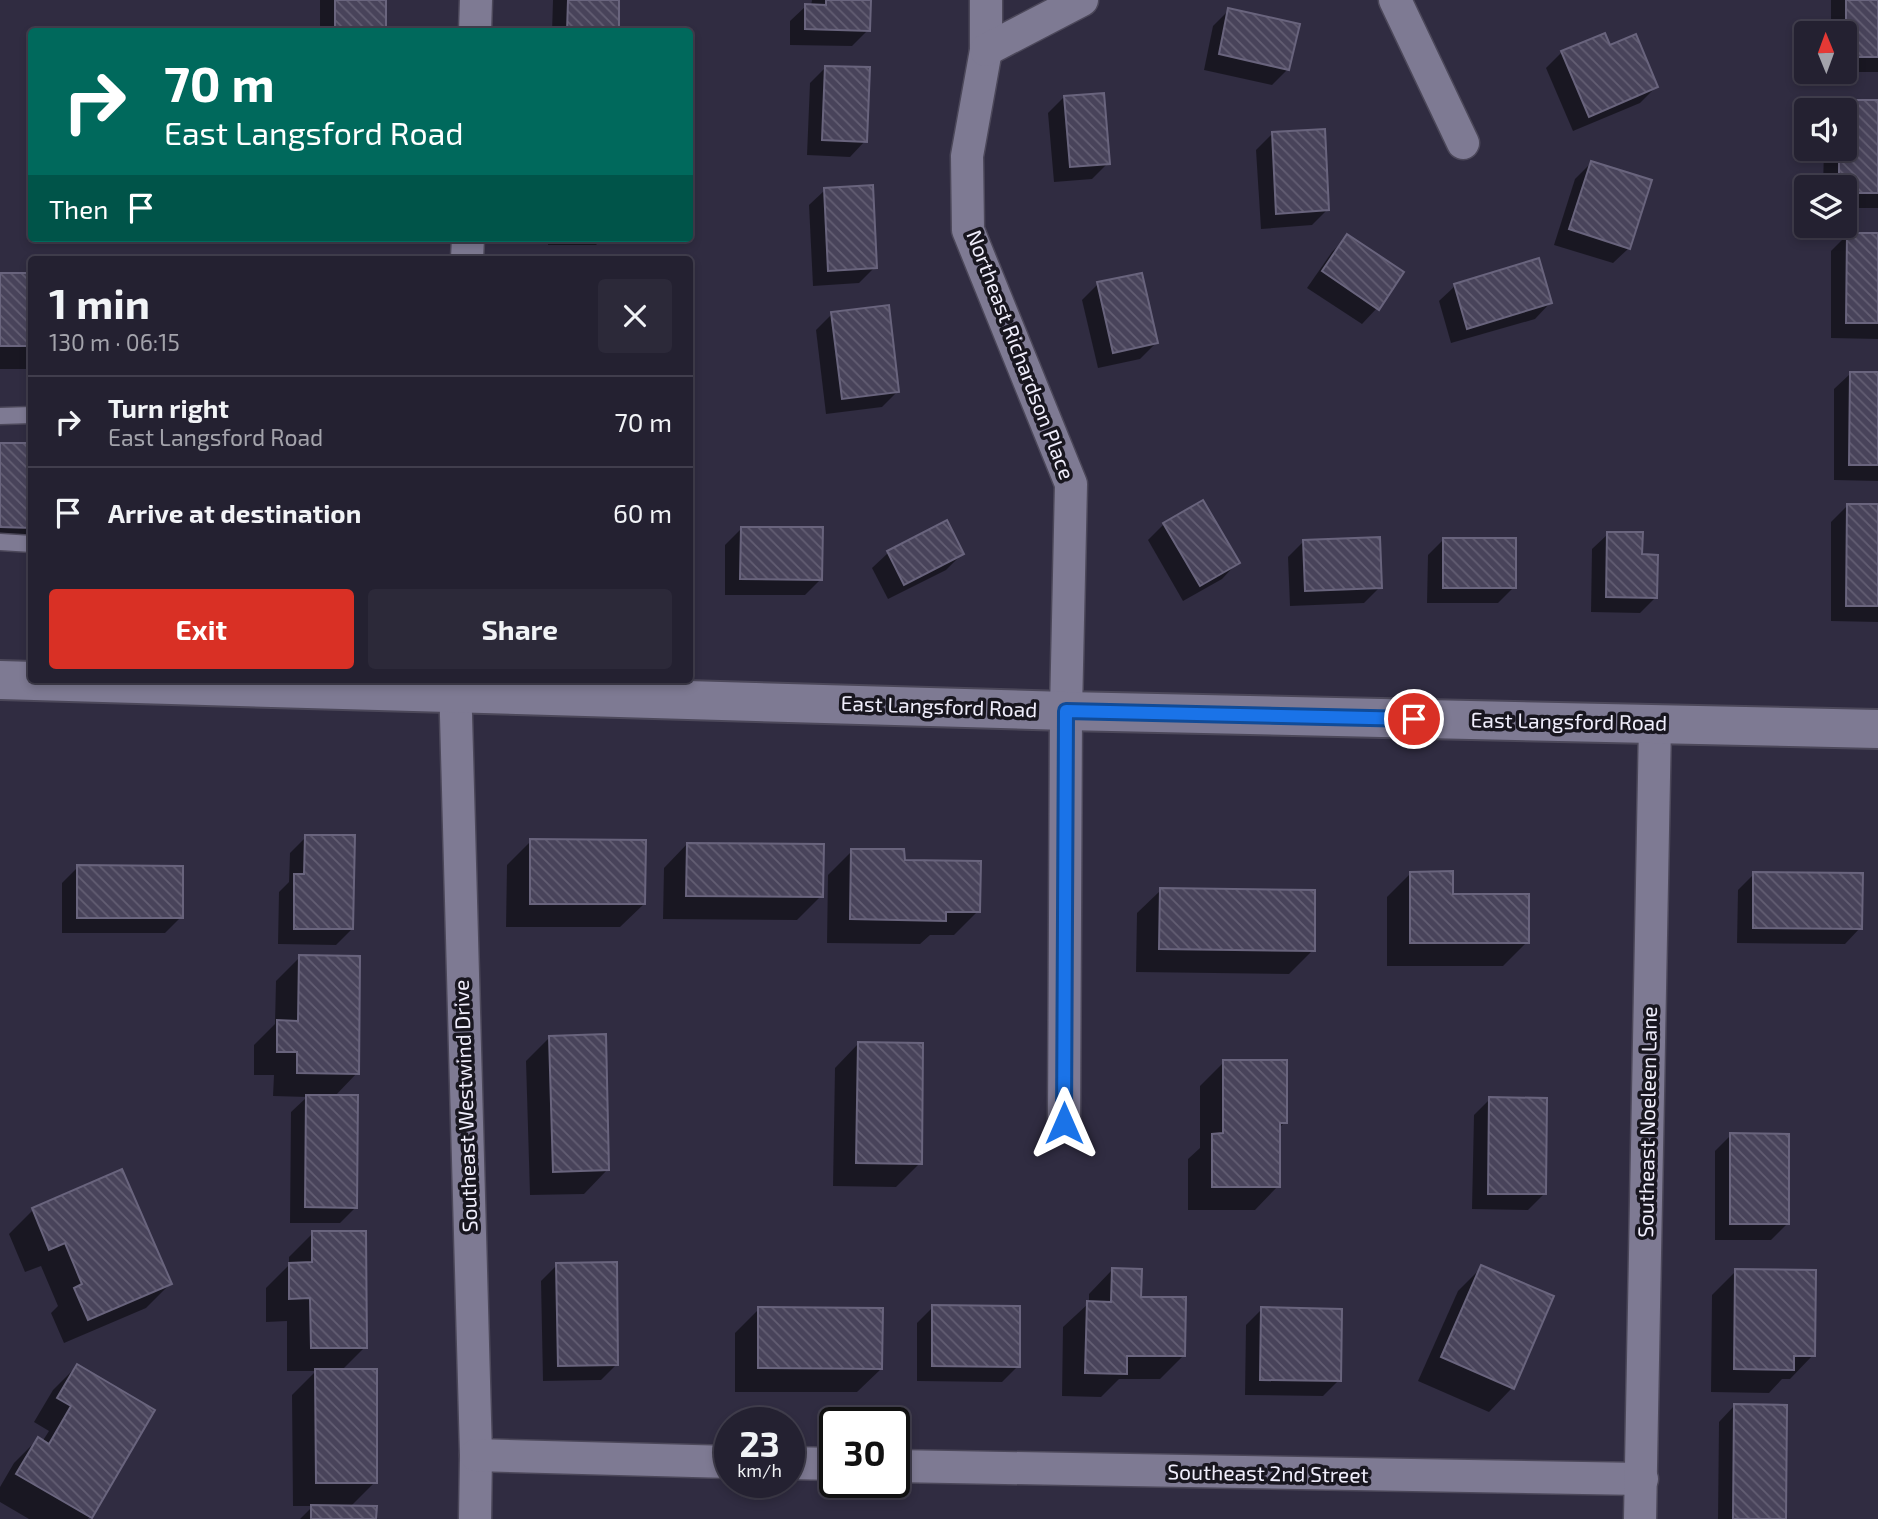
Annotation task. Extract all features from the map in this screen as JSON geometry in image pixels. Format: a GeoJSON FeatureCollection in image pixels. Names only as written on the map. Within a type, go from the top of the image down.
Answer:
{"type":"FeatureCollection","features":[{"type":"Feature","properties":{"kind":"street"},"geometry":{"type":"LineString","coordinates":[[475,28],[476,0]]}},
{"type":"Feature","properties":{"kind":"street","name":"Northeast Richardson Place"},"geometry":{"type":"LineString","coordinates":[[986,0],[986,50],[967,156],[968,230],[1071,484],[1066,711],[1064,1123]]}},
{"type":"Feature","properties":{"kind":"street"},"geometry":{"type":"LineString","coordinates":[[986,50],[1082,0]]}},
{"type":"Feature","properties":{"kind":"street"},"geometry":{"type":"LineString","coordinates":[[1395,0],[1464,143]]}},
{"type":"Feature","properties":{"kind":"street","name":"East Langsford Road"},"geometry":{"type":"LineString","coordinates":[[0,680],[28,680]]}},
{"type":"Feature","properties":{"kind":"street","name":"East Langsford Road"},"geometry":{"type":"LineString","coordinates":[[228,683],[455,686],[1066,711],[1878,729]]}},
{"type":"Feature","properties":{"kind":"street","name":"Southeast Westwind Drive"},"geometry":{"type":"LineString","coordinates":[[455,686],[477,1455],[475,1519]]}},
{"type":"Feature","properties":{"kind":"street","name":"Southeast Noeleen Lane"},"geometry":{"type":"LineString","coordinates":[[1640,1519],[1655,724]]}},
{"type":"Feature","properties":{"kind":"street"},"geometry":{"type":"LineString","coordinates":[[477,1455],[714,1462]]}},
{"type":"Feature","properties":{"kind":"street","name":"Southeast 2nd Street"},"geometry":{"type":"LineString","coordinates":[[910,1466],[1642,1479]]}},
{"type":"Feature","properties":{"kind":"lane"},"geometry":{"type":"LineString","coordinates":[[0,416],[28,415]]}},
{"type":"Feature","properties":{"kind":"lane"},"geometry":{"type":"LineString","coordinates":[[0,542],[28,544]]}},
{"type":"Feature","properties":{"kind":"building"},"geometry":{"type":"Polygon","coordinates":[[[335,0],[386,0],[386,28],[335,28],[335,0]]]}},
{"type":"Feature","properties":{"kind":"building"},"geometry":{"type":"Polygon","coordinates":[[[568,0],[619,0],[619,28],[567,28],[568,0]]]}},
{"type":"Feature","properties":{"kind":"building"},"geometry":{"type":"Polygon","coordinates":[[[826,0],[871,0],[870,31],[805,29],[805,4],[826,5],[826,0]]]}},
{"type":"Feature","properties":{"kind":"building"},"geometry":{"type":"Polygon","coordinates":[[[1846,0],[1878,0],[1878,57],[1857,57],[1857,21],[1846,21],[1846,0]]]}},
{"type":"Feature","properties":{"kind":"building"},"geometry":{"type":"Polygon","coordinates":[[[1228,8],[1300,24],[1289,70],[1219,54],[1228,8]]]}},
{"type":"Feature","properties":{"kind":"building"},"geometry":{"type":"Polygon","coordinates":[[[1605,33],[1610,45],[1636,34],[1658,87],[1589,117],[1561,51],[1605,33]]]}},
{"type":"Feature","properties":{"kind":"building"},"geometry":{"type":"Polygon","coordinates":[[[825,66],[870,67],[867,142],[822,140],[825,66]]]}},
{"type":"Feature","properties":{"kind":"building"},"geometry":{"type":"Polygon","coordinates":[[[1104,93],[1110,164],[1070,167],[1064,96],[1104,93]]]}},
{"type":"Feature","properties":{"kind":"building"},"geometry":{"type":"Polygon","coordinates":[[[1857,100],[1878,100],[1878,193],[1857,193],[1857,175],[1839,175],[1839,161],[1857,161],[1857,100]]]}},
{"type":"Feature","properties":{"kind":"building"},"geometry":{"type":"Polygon","coordinates":[[[1325,129],[1329,210],[1276,214],[1272,132],[1325,129]]]}},
{"type":"Feature","properties":{"kind":"building"},"geometry":{"type":"Polygon","coordinates":[[[1591,161],[1652,180],[1630,249],[1569,229],[1591,161]]]}},
{"type":"Feature","properties":{"kind":"building"},"geometry":{"type":"Polygon","coordinates":[[[873,185],[877,268],[828,271],[824,188],[873,185]]]}},
{"type":"Feature","properties":{"kind":"building"},"geometry":{"type":"Polygon","coordinates":[[[1857,233],[1878,233],[1878,323],[1846,323],[1847,238],[1857,238],[1857,233]]]}},
{"type":"Feature","properties":{"kind":"building"},"geometry":{"type":"Polygon","coordinates":[[[1347,234],[1404,272],[1379,310],[1322,271],[1347,234]]]}},
{"type":"Feature","properties":{"kind":"building"},"geometry":{"type":"Polygon","coordinates":[[[1539,258],[1552,303],[1467,329],[1454,284],[1539,258]]]}},
{"type":"Feature","properties":{"kind":"building"},"geometry":{"type":"Polygon","coordinates":[[[0,273],[28,273],[28,346],[0,346],[0,273]]]}},
{"type":"Feature","properties":{"kind":"building"},"geometry":{"type":"Polygon","coordinates":[[[1142,273],[1158,343],[1113,353],[1097,282],[1142,273]]]}},
{"type":"Feature","properties":{"kind":"building"},"geometry":{"type":"Polygon","coordinates":[[[889,305],[899,392],[842,399],[831,312],[889,305]]]}},
{"type":"Feature","properties":{"kind":"building"},"geometry":{"type":"Polygon","coordinates":[[[1850,372],[1878,372],[1878,465],[1849,465],[1850,372]]]}},
{"type":"Feature","properties":{"kind":"building"},"geometry":{"type":"Polygon","coordinates":[[[0,443],[28,443],[28,528],[0,527],[0,443]]]}},
{"type":"Feature","properties":{"kind":"building"},"geometry":{"type":"Polygon","coordinates":[[[1203,500],[1240,563],[1200,586],[1163,523],[1203,500]]]}},
{"type":"Feature","properties":{"kind":"building"},"geometry":{"type":"Polygon","coordinates":[[[1847,504],[1878,504],[1878,606],[1846,606],[1847,504]]]}},
{"type":"Feature","properties":{"kind":"building"},"geometry":{"type":"Polygon","coordinates":[[[947,520],[964,554],[904,585],[887,551],[947,520]]]}},
{"type":"Feature","properties":{"kind":"building"},"geometry":{"type":"Polygon","coordinates":[[[741,527],[823,527],[822,580],[740,579],[741,527]]]}},
{"type":"Feature","properties":{"kind":"building"},"geometry":{"type":"Polygon","coordinates":[[[1607,532],[1643,532],[1642,554],[1658,555],[1657,598],[1606,597],[1607,532]]]}},
{"type":"Feature","properties":{"kind":"building"},"geometry":{"type":"Polygon","coordinates":[[[1380,537],[1382,588],[1305,591],[1303,540],[1380,537]]]}},
{"type":"Feature","properties":{"kind":"building"},"geometry":{"type":"Polygon","coordinates":[[[1443,538],[1516,538],[1516,588],[1443,588],[1443,538]]]}},
{"type":"Feature","properties":{"kind":"building"},"geometry":{"type":"Polygon","coordinates":[[[305,835],[355,835],[353,929],[294,929],[294,874],[304,874],[305,835]]]}},
{"type":"Feature","properties":{"kind":"building"},"geometry":{"type":"Polygon","coordinates":[[[530,839],[646,840],[645,904],[530,904],[530,839]]]}},
{"type":"Feature","properties":{"kind":"building"},"geometry":{"type":"Polygon","coordinates":[[[687,843],[824,844],[823,897],[686,896],[687,843]]]}},
{"type":"Feature","properties":{"kind":"building"},"geometry":{"type":"Polygon","coordinates":[[[851,849],[904,849],[905,860],[981,861],[980,912],[946,912],[946,921],[850,919],[851,849]]]}},
{"type":"Feature","properties":{"kind":"building"},"geometry":{"type":"Polygon","coordinates":[[[77,865],[183,866],[183,918],[77,918],[77,865]]]}},
{"type":"Feature","properties":{"kind":"building"},"geometry":{"type":"Polygon","coordinates":[[[1453,871],[1453,894],[1529,894],[1529,943],[1410,943],[1410,872],[1453,871]]]}},
{"type":"Feature","properties":{"kind":"building"},"geometry":{"type":"Polygon","coordinates":[[[1753,872],[1863,873],[1862,929],[1753,928],[1753,872]]]}},
{"type":"Feature","properties":{"kind":"building"},"geometry":{"type":"Polygon","coordinates":[[[1160,888],[1315,890],[1315,951],[1159,949],[1160,888]]]}},
{"type":"Feature","properties":{"kind":"building"},"geometry":{"type":"Polygon","coordinates":[[[299,955],[360,956],[359,1074],[297,1073],[297,1052],[277,1052],[277,1020],[298,1021],[299,955]]]}},
{"type":"Feature","properties":{"kind":"building"},"geometry":{"type":"Polygon","coordinates":[[[606,1034],[609,1170],[553,1172],[549,1036],[606,1034]]]}},
{"type":"Feature","properties":{"kind":"building"},"geometry":{"type":"Polygon","coordinates":[[[858,1042],[923,1043],[922,1164],[856,1163],[858,1042]]]}},
{"type":"Feature","properties":{"kind":"building"},"geometry":{"type":"Polygon","coordinates":[[[1223,1060],[1287,1060],[1287,1123],[1280,1123],[1280,1187],[1212,1187],[1212,1134],[1223,1133],[1223,1060]]]}},
{"type":"Feature","properties":{"kind":"building"},"geometry":{"type":"Polygon","coordinates":[[[306,1095],[358,1095],[357,1208],[305,1207],[306,1095]]]}},
{"type":"Feature","properties":{"kind":"building"},"geometry":{"type":"Polygon","coordinates":[[[1489,1097],[1547,1098],[1546,1194],[1488,1194],[1489,1097]]]}},
{"type":"Feature","properties":{"kind":"building"},"geometry":{"type":"Polygon","coordinates":[[[1730,1133],[1789,1134],[1789,1224],[1730,1224],[1730,1133]]]}},
{"type":"Feature","properties":{"kind":"building"},"geometry":{"type":"Polygon","coordinates":[[[122,1169],[172,1284],[88,1320],[74,1288],[82,1284],[65,1243],[49,1250],[32,1208],[122,1169]]]}},
{"type":"Feature","properties":{"kind":"building"},"geometry":{"type":"Polygon","coordinates":[[[312,1231],[366,1231],[367,1348],[311,1348],[310,1298],[289,1299],[289,1263],[312,1262],[312,1231]]]}},
{"type":"Feature","properties":{"kind":"building"},"geometry":{"type":"Polygon","coordinates":[[[617,1262],[618,1365],[558,1366],[556,1263],[617,1262]]]}},
{"type":"Feature","properties":{"kind":"building"},"geometry":{"type":"Polygon","coordinates":[[[1481,1265],[1554,1296],[1514,1389],[1441,1357],[1481,1265]]]}},
{"type":"Feature","properties":{"kind":"building"},"geometry":{"type":"Polygon","coordinates":[[[1112,1268],[1142,1269],[1141,1297],[1186,1297],[1185,1356],[1127,1356],[1127,1374],[1085,1373],[1087,1301],[1111,1302],[1112,1268]]]}},
{"type":"Feature","properties":{"kind":"building"},"geometry":{"type":"Polygon","coordinates":[[[1735,1269],[1816,1270],[1815,1356],[1794,1356],[1794,1370],[1734,1369],[1735,1269]]]}},
{"type":"Feature","properties":{"kind":"building"},"geometry":{"type":"Polygon","coordinates":[[[932,1305],[1020,1306],[1020,1367],[932,1366],[932,1305]]]}},
{"type":"Feature","properties":{"kind":"building"},"geometry":{"type":"Polygon","coordinates":[[[758,1307],[883,1308],[882,1369],[758,1368],[758,1307]]]}},
{"type":"Feature","properties":{"kind":"building"},"geometry":{"type":"Polygon","coordinates":[[[1261,1307],[1342,1309],[1341,1381],[1260,1380],[1261,1307]]]}},
{"type":"Feature","properties":{"kind":"building"},"geometry":{"type":"Polygon","coordinates":[[[77,1364],[155,1410],[92,1518],[16,1474],[38,1437],[49,1444],[71,1406],[57,1398],[77,1364]]]}},
{"type":"Feature","properties":{"kind":"building"},"geometry":{"type":"Polygon","coordinates":[[[315,1369],[377,1369],[377,1483],[316,1483],[315,1369]]]}},
{"type":"Feature","properties":{"kind":"building"},"geometry":{"type":"Polygon","coordinates":[[[1734,1404],[1787,1405],[1786,1519],[1733,1519],[1734,1404]]]}},
{"type":"Feature","properties":{"kind":"building"},"geometry":{"type":"Polygon","coordinates":[[[311,1505],[377,1506],[376,1519],[311,1519],[311,1505]]]}},
{"type":"Feature","properties":{"kind":"route"},"geometry":{"type":"LineString","coordinates":[[1064,1123],[1066,711],[1414,719]]}}]}
